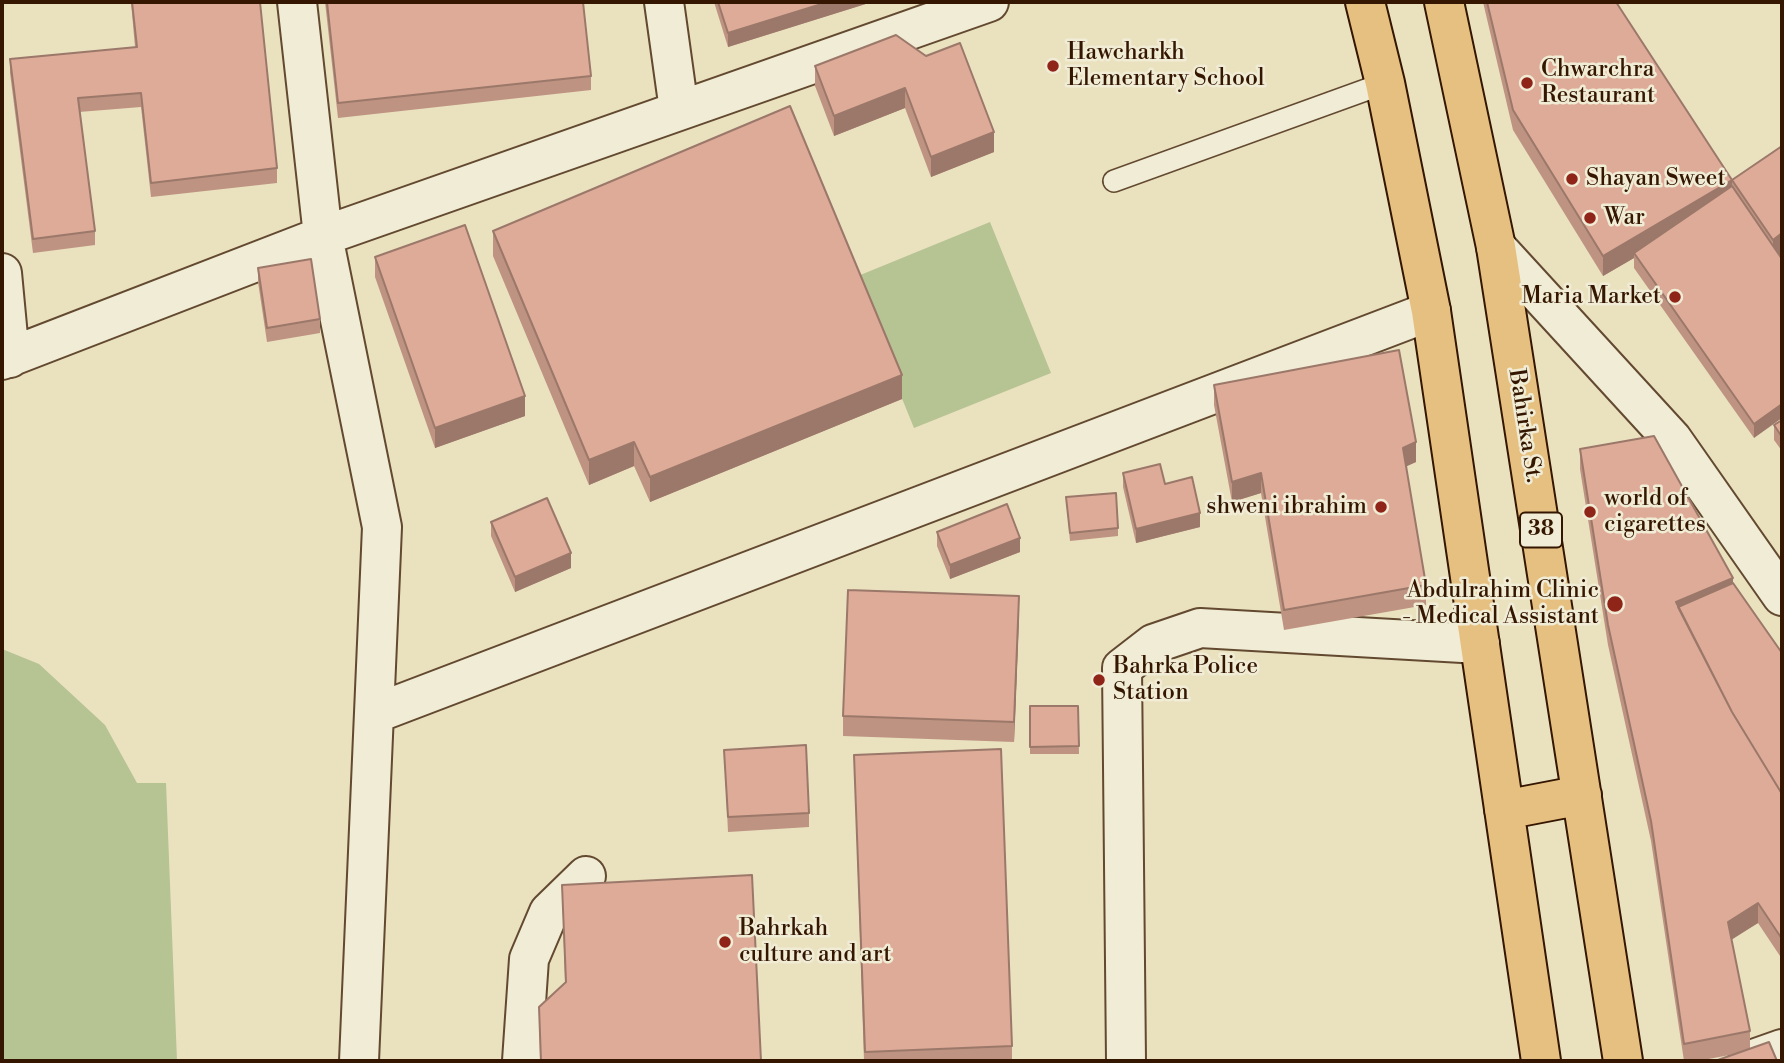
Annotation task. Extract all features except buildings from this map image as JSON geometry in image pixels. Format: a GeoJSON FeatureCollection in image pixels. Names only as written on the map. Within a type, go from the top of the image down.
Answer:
{"type":"FeatureCollection","features":[{"type":"Feature","properties":{"kind":"main road"},"geometry":{"type":"LineString","coordinates":[[1364,2],[1385,83],[1431,311],[1541,1061]]}},
{"type":"Feature","properties":{"kind":"main road","name":"Bahirka St."},"geometry":{"type":"LineString","coordinates":[[1444,2],[1496,247],[1623,1061]]}},
{"type":"Feature","properties":{"kind":"main road"},"geometry":{"type":"LineString","coordinates":[[1504,810],[1582,795]]}},
{"type":"Feature","properties":{"kind":"street"},"geometry":{"type":"LineString","coordinates":[[298,2],[323,236],[382,527],[359,1061]]}},
{"type":"Feature","properties":{"kind":"street"},"geometry":{"type":"LineString","coordinates":[[664,2],[679,110]]}},
{"type":"Feature","properties":{"kind":"street"},"geometry":{"type":"LineString","coordinates":[[2,273],[6,359],[323,236],[989,2]]}},
{"type":"Feature","properties":{"kind":"street"},"geometry":{"type":"LineString","coordinates":[[1496,247],[1672,439],[1782,596]]}},
{"type":"Feature","properties":{"kind":"street"},"geometry":{"type":"LineString","coordinates":[[374,714],[1431,311]]}},
{"type":"Feature","properties":{"kind":"street"},"geometry":{"type":"LineString","coordinates":[[1126,1061],[1122,668],[1153,644],[1200,628],[1480,644]]}},
{"type":"Feature","properties":{"kind":"street"},"geometry":{"type":"LineString","coordinates":[[522,1061],[529,958],[549,912],[586,876]]}},
{"type":"Feature","properties":{"kind":"street"},"geometry":{"type":"LineString","coordinates":[[1748,1061],[1782,1049]]}},
{"type":"Feature","properties":{"kind":"lane"},"geometry":{"type":"LineString","coordinates":[[1114,181],[1385,83]]}},
{"type":"Feature","properties":{"kind":"green space"},"geometry":{"type":"Polygon","coordinates":[[[990,222],[1051,373],[914,428],[853,278],[990,222]]]}},
{"type":"Feature","properties":{"kind":"green space"},"geometry":{"type":"Polygon","coordinates":[[[2,649],[39,664],[105,725],[137,783],[166,783],[177,1061],[2,1061],[2,649]]]}},
{"type":"Feature","properties":{"kind":"place","name":"Hawcharkh Elementary School"},"geometry":{"type":"Point","coordinates":[1053,66]}},
{"type":"Feature","properties":{"kind":"place","name":"Chwarchra Restaurant"},"geometry":{"type":"Point","coordinates":[1527,83]}},
{"type":"Feature","properties":{"kind":"place","name":"Shayan Sweet"},"geometry":{"type":"Point","coordinates":[1572,179]}},
{"type":"Feature","properties":{"kind":"place","name":"War"},"geometry":{"type":"Point","coordinates":[1590,218]}},
{"type":"Feature","properties":{"kind":"place","name":"Maria Market"},"geometry":{"type":"Point","coordinates":[1675,297]}},
{"type":"Feature","properties":{"kind":"place","name":"shweni ibrahim"},"geometry":{"type":"Point","coordinates":[1381,507]}},
{"type":"Feature","properties":{"kind":"place","name":"world of cigarettes"},"geometry":{"type":"Point","coordinates":[1590,512]}},
{"type":"Feature","properties":{"kind":"place","name":"Abdulrahim Clinic - Medical Assistant"},"geometry":{"type":"Point","coordinates":[1615,604]}},
{"type":"Feature","properties":{"kind":"place","name":"Bahrka Police Station"},"geometry":{"type":"Point","coordinates":[1099,680]}},
{"type":"Feature","properties":{"kind":"place","name":"Bahrkah culture and art"},"geometry":{"type":"Point","coordinates":[725,942]}}]}
